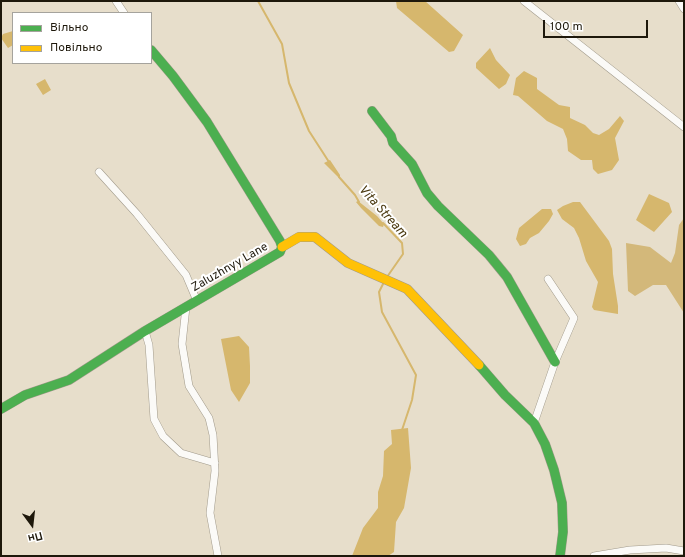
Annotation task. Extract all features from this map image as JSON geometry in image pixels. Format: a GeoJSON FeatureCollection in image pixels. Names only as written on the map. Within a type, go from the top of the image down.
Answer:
{"type":"FeatureCollection","features":[{"type":"Feature","properties":{"kind":"street"},"geometry":{"type":"LineString","coordinates":[[116,1],[123,12]]}},
{"type":"Feature","properties":{"kind":"street"},"geometry":{"type":"LineString","coordinates":[[524,1],[684,127]]}},
{"type":"Feature","properties":{"kind":"street"},"geometry":{"type":"LineString","coordinates":[[679,1],[684,9]]}},
{"type":"Feature","properties":{"kind":"street","name":"Zaluzhnyy Lane"},"geometry":{"type":"LineString","coordinates":[[1,410],[25,395],[69,380],[145,331],[280,252],[282,247],[280,241],[206,122],[173,76],[152,51]]}},
{"type":"Feature","properties":{"kind":"street"},"geometry":{"type":"LineString","coordinates":[[372,111],[391,136],[393,143],[412,164],[427,193],[438,206],[489,255],[507,278],[555,362]]}},
{"type":"Feature","properties":{"kind":"street"},"geometry":{"type":"LineString","coordinates":[[99,172],[137,214],[186,275],[197,301]]}},
{"type":"Feature","properties":{"kind":"street"},"geometry":{"type":"LineString","coordinates":[[282,247],[298,237],[315,237],[348,263],[407,289],[467,350],[505,395],[534,423],[546,444],[562,503],[563,532],[560,556]]}},
{"type":"Feature","properties":{"kind":"street"},"geometry":{"type":"LineString","coordinates":[[534,423],[555,362],[574,318],[548,279]]}},
{"type":"Feature","properties":{"kind":"street"},"geometry":{"type":"LineString","coordinates":[[186,307],[182,344],[189,386],[209,418],[213,434],[215,480],[210,513],[218,556]]}},
{"type":"Feature","properties":{"kind":"street"},"geometry":{"type":"LineString","coordinates":[[145,331],[150,353],[154,419],[163,436],[181,453],[214,464]]}},
{"type":"Feature","properties":{"kind":"street"},"geometry":{"type":"LineString","coordinates":[[594,556],[630,550],[666,548],[684,551]]}},
{"type":"Feature","properties":{"kind":"shaded area"},"geometry":{"type":"Polygon","coordinates":[[[396,1],[425,1],[463,35],[454,51],[449,52],[397,8],[396,1]]]}},
{"type":"Feature","properties":{"kind":"shaded area"},"geometry":{"type":"Polygon","coordinates":[[[12,31],[12,46],[8,48],[1,38],[3,34],[12,31]]]}},
{"type":"Feature","properties":{"kind":"shaded area"},"geometry":{"type":"Polygon","coordinates":[[[490,48],[496,60],[510,75],[506,84],[499,89],[476,68],[476,63],[490,48]]]}},
{"type":"Feature","properties":{"kind":"shaded area"},"geometry":{"type":"Polygon","coordinates":[[[524,71],[537,78],[537,89],[559,105],[570,107],[570,118],[585,125],[593,133],[599,135],[609,129],[620,116],[624,121],[615,138],[619,160],[612,170],[598,174],[593,169],[592,160],[581,160],[568,151],[567,139],[563,129],[547,121],[518,96],[513,95],[516,78],[524,71]]]}},
{"type":"Feature","properties":{"kind":"shaded area"},"geometry":{"type":"Polygon","coordinates":[[[45,79],[51,90],[43,95],[36,84],[45,79]]]}},
{"type":"Feature","properties":{"kind":"shaded area"},"geometry":{"type":"Polygon","coordinates":[[[330,160],[340,175],[340,179],[324,163],[330,160]]]}},
{"type":"Feature","properties":{"kind":"shaded area"},"geometry":{"type":"Polygon","coordinates":[[[649,194],[669,203],[672,212],[654,232],[636,220],[649,194]]]}},
{"type":"Feature","properties":{"kind":"shaded area"},"geometry":{"type":"Polygon","coordinates":[[[358,201],[377,216],[384,224],[383,227],[379,226],[361,208],[356,202],[358,201]]]}},
{"type":"Feature","properties":{"kind":"shaded area"},"geometry":{"type":"Polygon","coordinates":[[[573,202],[580,202],[609,241],[612,249],[613,274],[618,314],[594,310],[592,307],[598,282],[586,261],[579,238],[574,228],[562,219],[557,210],[573,202]]]}},
{"type":"Feature","properties":{"kind":"shaded area"},"geometry":{"type":"Polygon","coordinates":[[[542,209],[551,209],[553,214],[549,221],[539,233],[530,238],[526,244],[520,246],[516,239],[519,228],[542,209]]]}},
{"type":"Feature","properties":{"kind":"shaded area"},"geometry":{"type":"Polygon","coordinates":[[[684,218],[684,313],[666,285],[653,285],[635,296],[628,291],[626,243],[650,247],[671,263],[675,253],[679,225],[684,218]]]}},
{"type":"Feature","properties":{"kind":"shaded area"},"geometry":{"type":"Polygon","coordinates":[[[239,336],[249,347],[250,383],[239,402],[231,390],[221,339],[239,336]]]}},
{"type":"Feature","properties":{"kind":"shaded area"},"geometry":{"type":"Polygon","coordinates":[[[408,428],[411,468],[404,508],[396,522],[394,552],[388,556],[352,556],[363,528],[378,508],[378,492],[383,476],[384,451],[392,444],[391,430],[408,428]]]}},
{"type":"Feature","properties":{"kind":"waterway","name":"Vita Stream"},"geometry":{"type":"LineString","coordinates":[[258,1],[282,44],[289,83],[309,131],[329,162]]}},
{"type":"Feature","properties":{"kind":"waterway","name":"Vita Stream"},"geometry":{"type":"LineString","coordinates":[[339,177],[355,195],[359,202]]}},
{"type":"Feature","properties":{"kind":"waterway","name":"Vita Stream"},"geometry":{"type":"LineString","coordinates":[[383,223],[402,243],[403,254],[387,277]]}},
{"type":"Feature","properties":{"kind":"waterway","name":"Vita Stream"},"geometry":{"type":"LineString","coordinates":[[384,282],[379,292],[382,312],[416,375],[412,400],[402,430]]}},
{"type":"Feature","properties":{"kind":"traffic: fast"},"geometry":{"type":"LineString","coordinates":[[1,409],[25,395],[69,380],[145,331],[280,252],[282,247],[280,241],[207,122],[173,76],[152,51]]}},
{"type":"Feature","properties":{"kind":"traffic: fast"},"geometry":{"type":"LineString","coordinates":[[372,111],[391,136],[393,143],[412,164],[427,193],[438,206],[489,255],[507,277],[555,362]]}},
{"type":"Feature","properties":{"kind":"traffic: fast"},"geometry":{"type":"LineString","coordinates":[[479,365],[505,395],[534,423],[545,444],[554,470],[562,503],[563,532],[560,556]]}},
{"type":"Feature","properties":{"kind":"traffic: slow"},"geometry":{"type":"LineString","coordinates":[[282,247],[299,237],[315,237],[348,263],[407,289],[479,365]]}}]}
